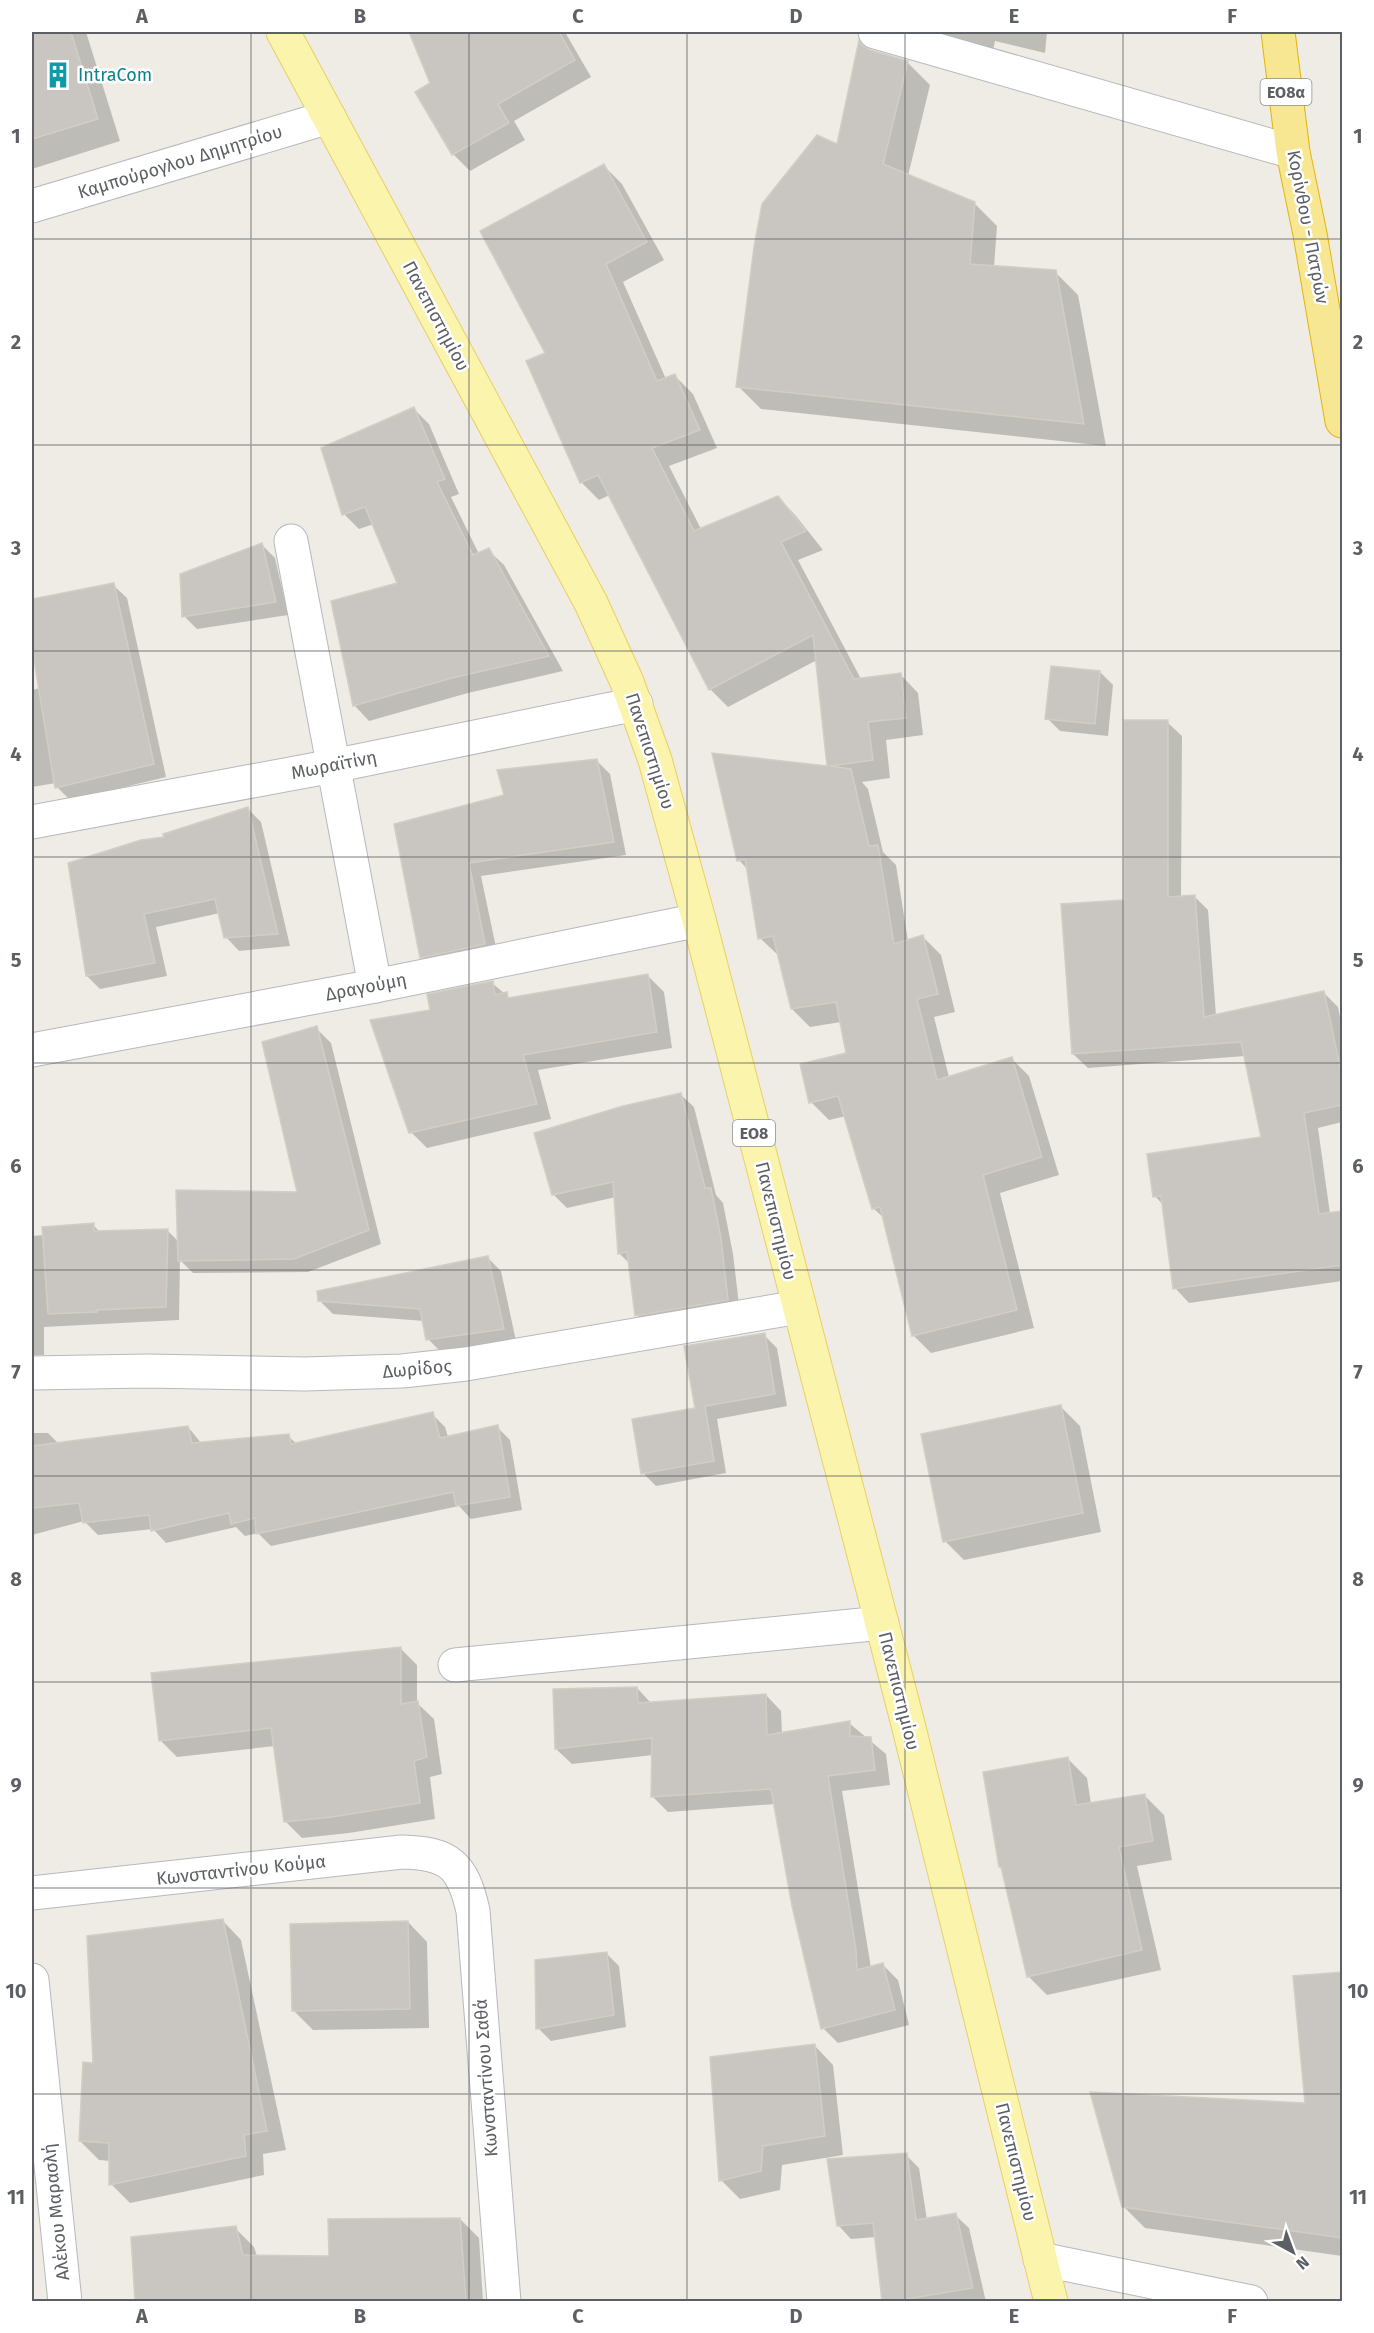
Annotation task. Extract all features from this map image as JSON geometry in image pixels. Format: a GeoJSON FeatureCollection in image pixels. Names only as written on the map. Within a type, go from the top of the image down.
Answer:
{"type":"FeatureCollection","features":[{"type":"Feature","properties":{"kind":"highway","name":"Κορίνθου - Πατρών"},"geometry":{"type":"LineString","coordinates":[[1278,32],[1293,152],[1310,234],[1342,421]]}},
{"type":"Feature","properties":{"kind":"main road","name":"Πανεπιστημίου"},"geometry":{"type":"LineString","coordinates":[[283,32],[591,603],[636,704],[656,760],[882,1623],[1051,2301]]}},
{"type":"Feature","properties":{"kind":"street"},"geometry":{"type":"LineString","coordinates":[[875,32],[1293,152]]}},
{"type":"Feature","properties":{"kind":"street","name":"Καμπούρογλου Δημητρίου"},"geometry":{"type":"LineString","coordinates":[[32,206],[329,117]]}},
{"type":"Feature","properties":{"kind":"street"},"geometry":{"type":"LineString","coordinates":[[291,541],[375,986]]}},
{"type":"Feature","properties":{"kind":"street","name":"Μωραϊτίνη"},"geometry":{"type":"LineString","coordinates":[[32,822],[333,766],[636,704]]}},
{"type":"Feature","properties":{"kind":"street","name":"Δραγούμη"},"geometry":{"type":"LineString","coordinates":[[32,1050],[375,986],[699,920]]}},
{"type":"Feature","properties":{"kind":"street","name":"Δωρίδος"},"geometry":{"type":"LineString","coordinates":[[32,1373],[146,1371],[305,1374],[402,1371],[466,1364],[798,1307]]}},
{"type":"Feature","properties":{"kind":"street"},"geometry":{"type":"LineString","coordinates":[[455,1665],[882,1623]]}},
{"type":"Feature","properties":{"kind":"street","name":"Κωνσταντίνου Κούμα"},"geometry":{"type":"LineString","coordinates":[[32,1893],[402,1852],[414,1852],[449,1862]]}},
{"type":"Feature","properties":{"kind":"street","name":"Κωνσταντίνου Σαθά"},"geometry":{"type":"LineString","coordinates":[[449,1862],[462,1875],[473,1911],[504,2301]]}},
{"type":"Feature","properties":{"kind":"street","name":"Αλέκου Μαρασλή"},"geometry":{"type":"LineString","coordinates":[[32,1980],[65,2301]]}},
{"type":"Feature","properties":{"kind":"street"},"geometry":{"type":"LineString","coordinates":[[1040,2259],[1251,2301]]}},
{"type":"Feature","properties":{"kind":"building","name":"IntraCom"},"geometry":{"type":"Polygon","coordinates":[[[32,32],[71,32],[98,119],[32,139],[32,32]]]}},
{"type":"Feature","properties":{"kind":"building"},"geometry":{"type":"Polygon","coordinates":[[[409,32],[559,32],[575,60],[498,104],[509,123],[452,155],[415,92],[430,83],[409,32]]]}},
{"type":"Feature","properties":{"kind":"building"},"geometry":{"type":"Polygon","coordinates":[[[859,40],[870,50],[908,61],[883,164],[975,202],[970,264],[1056,270],[1084,424],[736,387],[754,247],[762,204],[817,135],[837,144],[859,40]]]}},
{"type":"Feature","properties":{"kind":"building"},"geometry":{"type":"Polygon","coordinates":[[[604,164],[647,242],[606,264],[657,381],[675,374],[700,430],[652,448],[694,531],[778,496],[806,531],[781,542],[854,679],[901,673],[906,718],[868,722],[873,760],[830,766],[851,769],[869,846],[878,845],[894,944],[923,935],[938,994],[917,999],[937,1080],[1012,1057],[1042,1157],[983,1175],[1017,1310],[912,1336],[880,1207],[872,1209],[838,1096],[809,1103],[800,1064],[846,1053],[836,1002],[791,1009],[773,936],[758,939],[745,859],[737,861],[712,753],[827,766],[813,635],[709,690],[598,475],[580,483],[526,361],[545,353],[480,231],[604,164]]]}},
{"type":"Feature","properties":{"kind":"building"},"geometry":{"type":"Polygon","coordinates":[[[414,407],[445,479],[437,482],[473,555],[489,548],[549,656],[452,678],[353,706],[331,601],[397,583],[365,507],[342,515],[321,448],[414,407]]]}},
{"type":"Feature","properties":{"kind":"building"},"geometry":{"type":"Polygon","coordinates":[[[262,543],[276,602],[182,617],[180,574],[262,543]]]}},
{"type":"Feature","properties":{"kind":"building"},"geometry":{"type":"Polygon","coordinates":[[[114,583],[154,764],[55,788],[32,648],[32,599],[114,583]]]}},
{"type":"Feature","properties":{"kind":"building"},"geometry":{"type":"Polygon","coordinates":[[[1051,666],[1100,671],[1095,724],[1045,719],[1051,666]]]}},
{"type":"Feature","properties":{"kind":"building"},"geometry":{"type":"Polygon","coordinates":[[[1124,720],[1168,720],[1168,897],[1195,895],[1204,1017],[1324,991],[1342,1076],[1342,1105],[1304,1113],[1319,1214],[1342,1211],[1342,1265],[1173,1289],[1161,1196],[1153,1197],[1147,1154],[1261,1137],[1241,1042],[1072,1054],[1061,904],[1124,900],[1124,720]]]}},
{"type":"Feature","properties":{"kind":"building"},"geometry":{"type":"Polygon","coordinates":[[[597,759],[614,842],[469,863],[485,944],[420,958],[394,824],[504,795],[497,770],[597,759]]]}},
{"type":"Feature","properties":{"kind":"building"},"geometry":{"type":"Polygon","coordinates":[[[248,807],[278,934],[224,938],[215,899],[144,914],[155,963],[86,976],[68,863],[141,840],[164,837],[163,834],[248,807]]]}},
{"type":"Feature","properties":{"kind":"building"},"geometry":{"type":"Polygon","coordinates":[[[648,974],[657,1032],[523,1055],[537,1104],[409,1133],[370,1020],[430,1010],[427,994],[493,981],[495,995],[507,992],[508,998],[648,974]]]}},
{"type":"Feature","properties":{"kind":"building"},"geometry":{"type":"Polygon","coordinates":[[[317,1026],[369,1230],[294,1259],[178,1261],[176,1190],[297,1192],[262,1042],[317,1026]]]}},
{"type":"Feature","properties":{"kind":"building"},"geometry":{"type":"Polygon","coordinates":[[[681,1093],[705,1188],[711,1188],[721,1238],[728,1300],[635,1316],[627,1252],[618,1254],[613,1182],[552,1195],[534,1133],[623,1106],[681,1093]]]}},
{"type":"Feature","properties":{"kind":"building"},"geometry":{"type":"Polygon","coordinates":[[[94,1223],[94,1231],[168,1229],[166,1307],[48,1314],[42,1227],[94,1223]]]}},
{"type":"Feature","properties":{"kind":"building"},"geometry":{"type":"Polygon","coordinates":[[[488,1256],[504,1329],[426,1340],[420,1309],[318,1301],[317,1291],[488,1256]]]}},
{"type":"Feature","properties":{"kind":"building"},"geometry":{"type":"Polygon","coordinates":[[[765,1333],[775,1394],[705,1406],[714,1461],[641,1474],[632,1419],[695,1408],[684,1346],[765,1333]]]}},
{"type":"Feature","properties":{"kind":"building"},"geometry":{"type":"Polygon","coordinates":[[[1061,1405],[1083,1513],[943,1542],[921,1434],[1061,1405]]]}},
{"type":"Feature","properties":{"kind":"building"},"geometry":{"type":"Polygon","coordinates":[[[433,1412],[440,1438],[498,1425],[510,1497],[456,1506],[453,1492],[256,1534],[255,1518],[231,1524],[229,1513],[151,1531],[149,1515],[83,1523],[79,1503],[32,1508],[32,1446],[188,1426],[192,1443],[289,1434],[291,1444],[433,1412]]]}},
{"type":"Feature","properties":{"kind":"building"},"geometry":{"type":"Polygon","coordinates":[[[401,1647],[401,1704],[418,1701],[427,1757],[414,1761],[420,1803],[284,1822],[271,1728],[159,1741],[151,1673],[401,1647]]]}},
{"type":"Feature","properties":{"kind":"building"},"geometry":{"type":"Polygon","coordinates":[[[637,1687],[638,1703],[766,1694],[767,1735],[850,1721],[850,1736],[871,1737],[875,1770],[828,1776],[856,1950],[857,1970],[883,1963],[895,2010],[821,2029],[792,1906],[771,1789],[651,1797],[652,1738],[555,1749],[553,1689],[637,1687]]]}},
{"type":"Feature","properties":{"kind":"building"},"geometry":{"type":"Polygon","coordinates":[[[1068,1757],[1076,1805],[1145,1794],[1153,1841],[1119,1847],[1142,1950],[1027,1977],[1001,1867],[999,1867],[983,1772],[1068,1757]]]}},
{"type":"Feature","properties":{"kind":"building"},"geometry":{"type":"Polygon","coordinates":[[[223,1919],[267,2131],[244,2135],[246,2156],[109,2185],[109,2143],[79,2141],[83,2062],[93,2063],[87,1936],[223,1919]]]}},
{"type":"Feature","properties":{"kind":"building"},"geometry":{"type":"Polygon","coordinates":[[[408,1921],[410,2009],[292,2011],[290,1924],[408,1921]]]}},
{"type":"Feature","properties":{"kind":"building"},"geometry":{"type":"Polygon","coordinates":[[[607,1952],[614,2015],[536,2029],[535,1960],[607,1952]]]}},
{"type":"Feature","properties":{"kind":"building"},"geometry":{"type":"Polygon","coordinates":[[[1342,1972],[1342,2238],[1122,2207],[1090,2092],[1305,2103],[1293,1976],[1342,1972]]]}},
{"type":"Feature","properties":{"kind":"building"},"geometry":{"type":"Polygon","coordinates":[[[815,2044],[825,2136],[763,2146],[761,2171],[719,2181],[710,2057],[815,2044]]]}},
{"type":"Feature","properties":{"kind":"building"},"geometry":{"type":"Polygon","coordinates":[[[907,2153],[916,2220],[956,2213],[973,2288],[895,2301],[882,2301],[873,2223],[837,2226],[827,2159],[907,2153]]]}},
{"type":"Feature","properties":{"kind":"building"},"geometry":{"type":"Polygon","coordinates":[[[460,2218],[466,2301],[135,2301],[131,2237],[236,2226],[243,2255],[329,2256],[328,2219],[460,2218]]]}},
{"type":"Feature","properties":{"kind":"place","name":"IntraCom"},"geometry":{"type":"Point","coordinates":[58,75]}}]}
